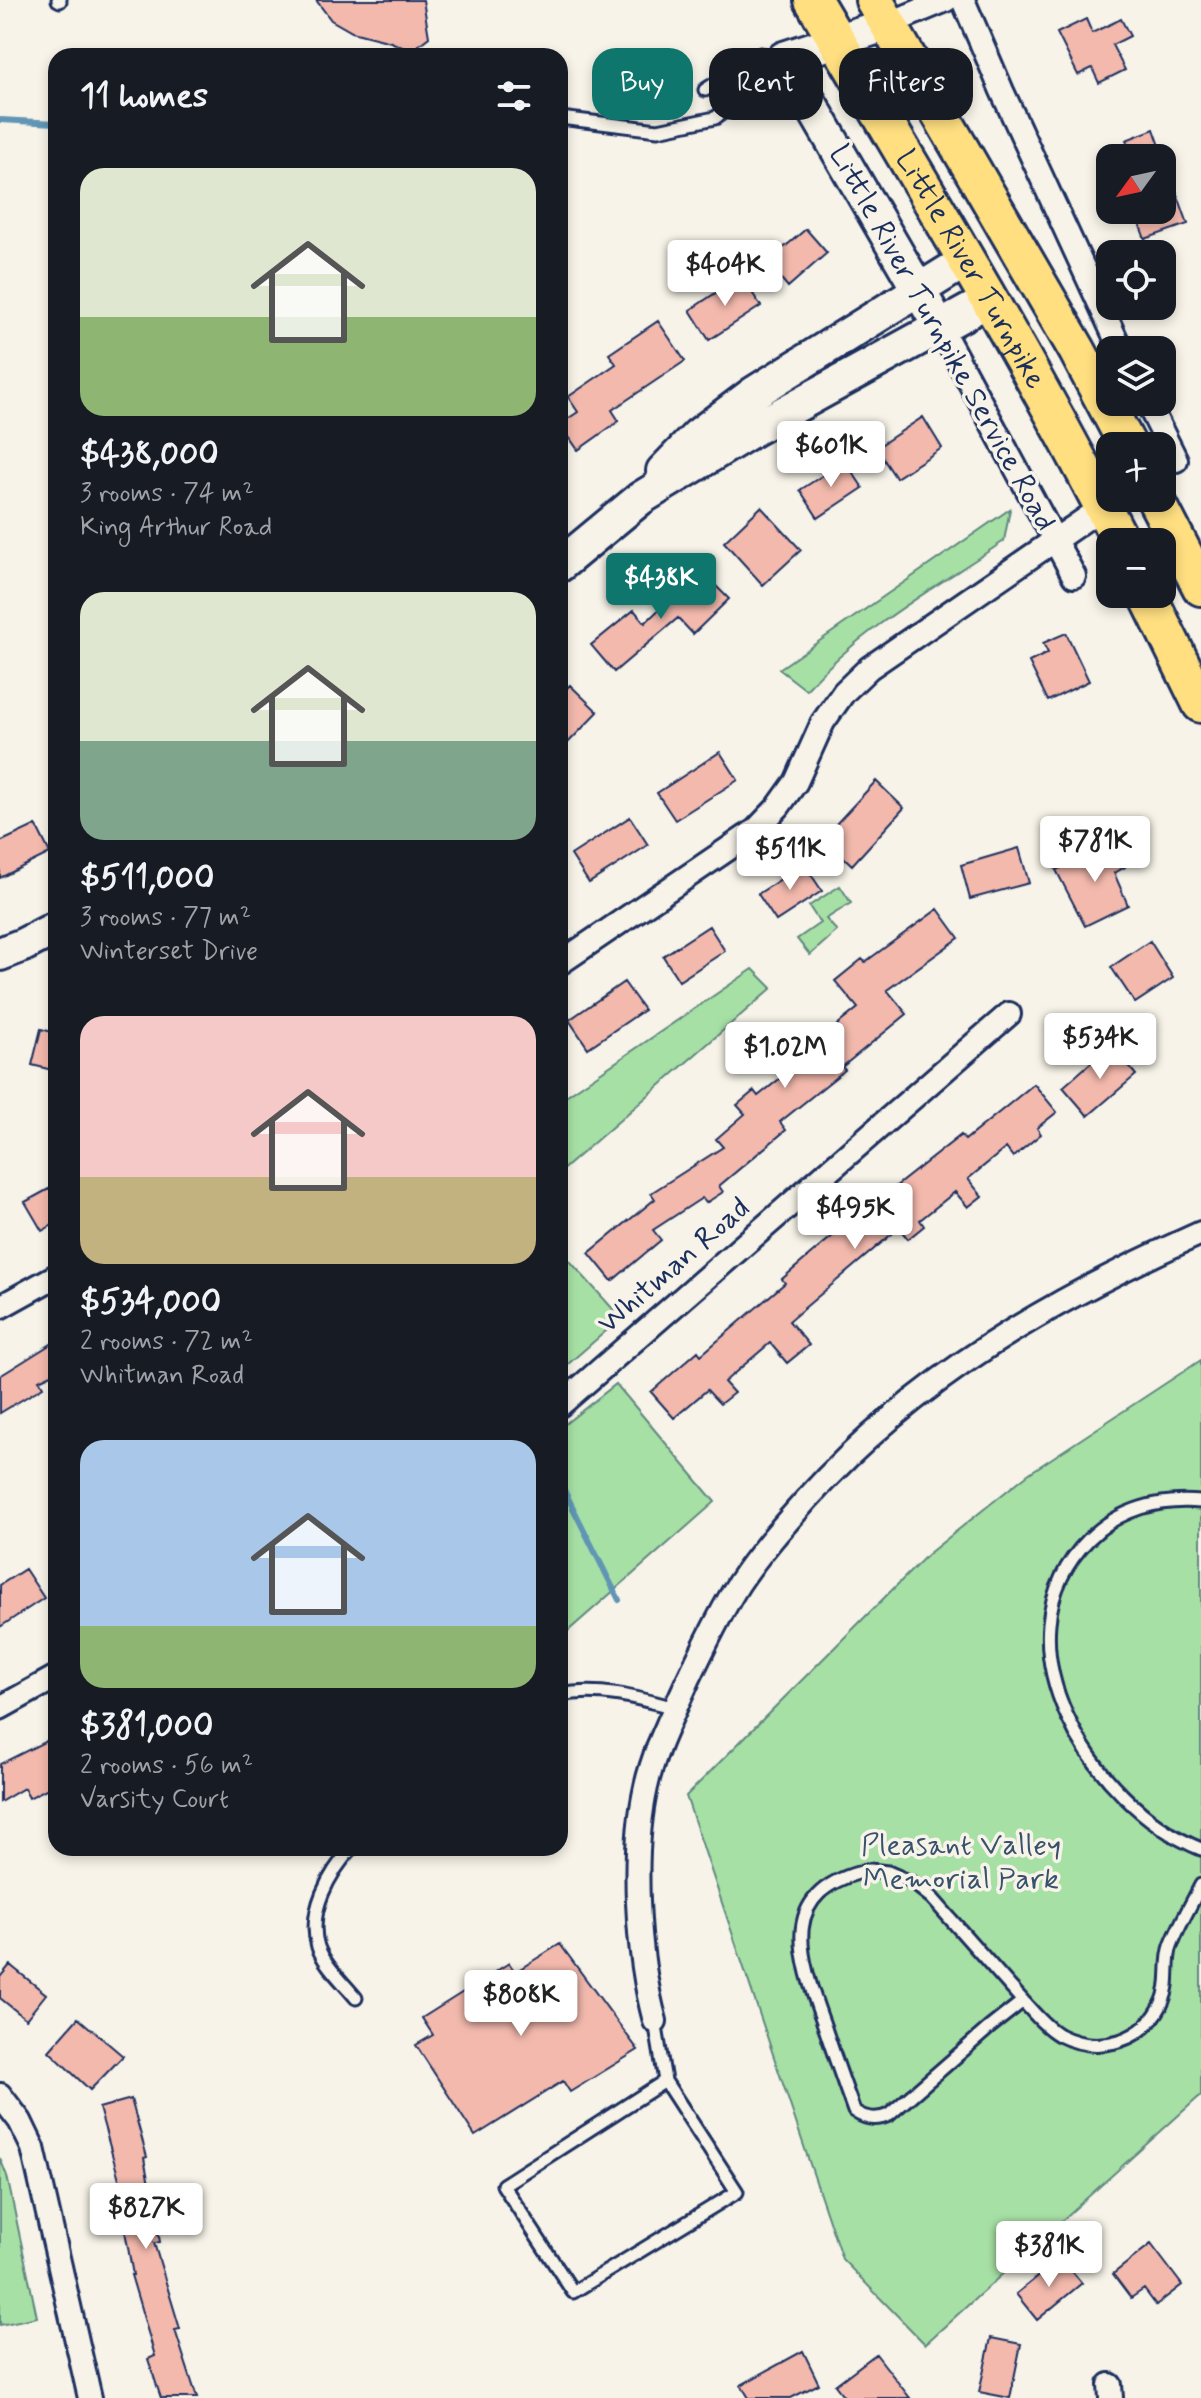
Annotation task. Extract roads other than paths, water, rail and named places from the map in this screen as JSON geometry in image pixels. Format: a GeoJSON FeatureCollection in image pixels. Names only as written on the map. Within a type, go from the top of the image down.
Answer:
{"type":"FeatureCollection","features":[{"type":"Feature","properties":{"kind":"main road","name":"Little River Turnpike"},"geometry":{"type":"LineString","coordinates":[[813,0],[967,260],[1096,494]]}},
{"type":"Feature","properties":{"kind":"main road","name":"Little River Turnpike"},"geometry":{"type":"LineString","coordinates":[[881,12],[1070,337],[1121,432]]}},
{"type":"Feature","properties":{"kind":"main road"},"geometry":{"type":"LineString","coordinates":[[1162,512],[1201,587]]}},
{"type":"Feature","properties":{"kind":"main road"},"geometry":{"type":"LineString","coordinates":[[1154,608],[1201,704]]}},
{"type":"Feature","properties":{"kind":"street"},"geometry":{"type":"LineString","coordinates":[[815,48],[837,41],[881,12],[946,0]]}},
{"type":"Feature","properties":{"kind":"street"},"geometry":{"type":"LineString","coordinates":[[963,0],[1115,336]]}},
{"type":"Feature","properties":{"kind":"street","name":"Little River Turnpike Service Road"},"geometry":{"type":"LineString","coordinates":[[820,120],[940,327],[1074,576]]}},
{"type":"Feature","properties":{"kind":"street"},"geometry":{"type":"LineString","coordinates":[[641,498],[677,455],[719,418],[967,260]]}},
{"type":"Feature","properties":{"kind":"street"},"geometry":{"type":"LineString","coordinates":[[568,558],[641,498],[756,428],[989,300]]}},
{"type":"Feature","properties":{"kind":"street"},"geometry":{"type":"LineString","coordinates":[[568,958],[756,830],[796,782],[823,722],[844,692],[869,668],[1096,512]]}},
{"type":"Feature","properties":{"kind":"street"},"geometry":{"type":"LineString","coordinates":[[0,954],[48,932]]}},
{"type":"Feature","properties":{"kind":"street","name":"Whitman Road"},"geometry":{"type":"LineString","coordinates":[[568,1398],[1009,1014]]}},
{"type":"Feature","properties":{"kind":"street"},"geometry":{"type":"LineString","coordinates":[[655,2021],[647,1993],[642,1949],[638,1866],[646,1785],[675,1708],[706,1642],[753,1562],[826,1478],[873,1432],[921,1392],[1021,1324],[1123,1268],[1201,1233]]}},
{"type":"Feature","properties":{"kind":"street"},"geometry":{"type":"LineString","coordinates":[[0,1307],[48,1280]]}},
{"type":"Feature","properties":{"kind":"street"},"geometry":{"type":"LineString","coordinates":[[0,1708],[48,1681]]}},
{"type":"Feature","properties":{"kind":"street"},"geometry":{"type":"LineString","coordinates":[[0,2095],[20,2121],[33,2148],[90,2398]]}},
{"type":"Feature","properties":{"kind":"lane"},"geometry":{"type":"LineString","coordinates":[[705,90],[709,87]]}},
{"type":"Feature","properties":{"kind":"lane"},"geometry":{"type":"LineString","coordinates":[[568,119],[658,130],[709,119]]}},
{"type":"Feature","properties":{"kind":"lane"},"geometry":{"type":"LineString","coordinates":[[1201,1502],[1165,1502],[1139,1507],[1098,1530],[1078,1550],[1063,1572],[1048,1620],[1048,1648],[1053,1674],[1077,1737],[1096,1767],[1156,1825],[1180,1841],[1201,1849]]}},
{"type":"Feature","properties":{"kind":"lane"},"geometry":{"type":"LineString","coordinates":[[568,1695],[632,1696],[675,1708]]}},
{"type":"Feature","properties":{"kind":"lane"},"geometry":{"type":"LineString","coordinates":[[346,1856],[322,1893],[316,1935],[318,1947],[328,1965],[356,1998]]}},
{"type":"Feature","properties":{"kind":"lane"},"geometry":{"type":"LineString","coordinates":[[1023,2001],[889,2115],[879,2119],[862,2117],[854,2111],[805,1973],[801,1931],[805,1913],[815,1897],[829,1884],[848,1874],[870,1870],[888,1872],[913,1883],[932,1898],[1043,2023],[1057,2034],[1097,2045],[1116,2043],[1134,2035],[1155,2016],[1169,1982],[1170,1949],[1201,1885]]}},
{"type":"Feature","properties":{"kind":"lane"},"geometry":{"type":"LineString","coordinates":[[655,2021],[665,2081],[737,2192],[573,2292],[503,2185],[665,2081]]}},
{"type":"Feature","properties":{"kind":"waterway"},"geometry":{"type":"LineString","coordinates":[[0,120],[48,123]]}},
{"type":"Feature","properties":{"kind":"waterway"},"geometry":{"type":"LineString","coordinates":[[568,1498],[619,1600]]}},
{"type":"Feature","properties":{"kind":"park label","name":"Pleasant Valley Memorial Park"},"geometry":{"type":"Point","coordinates":[961,1862]}}]}
